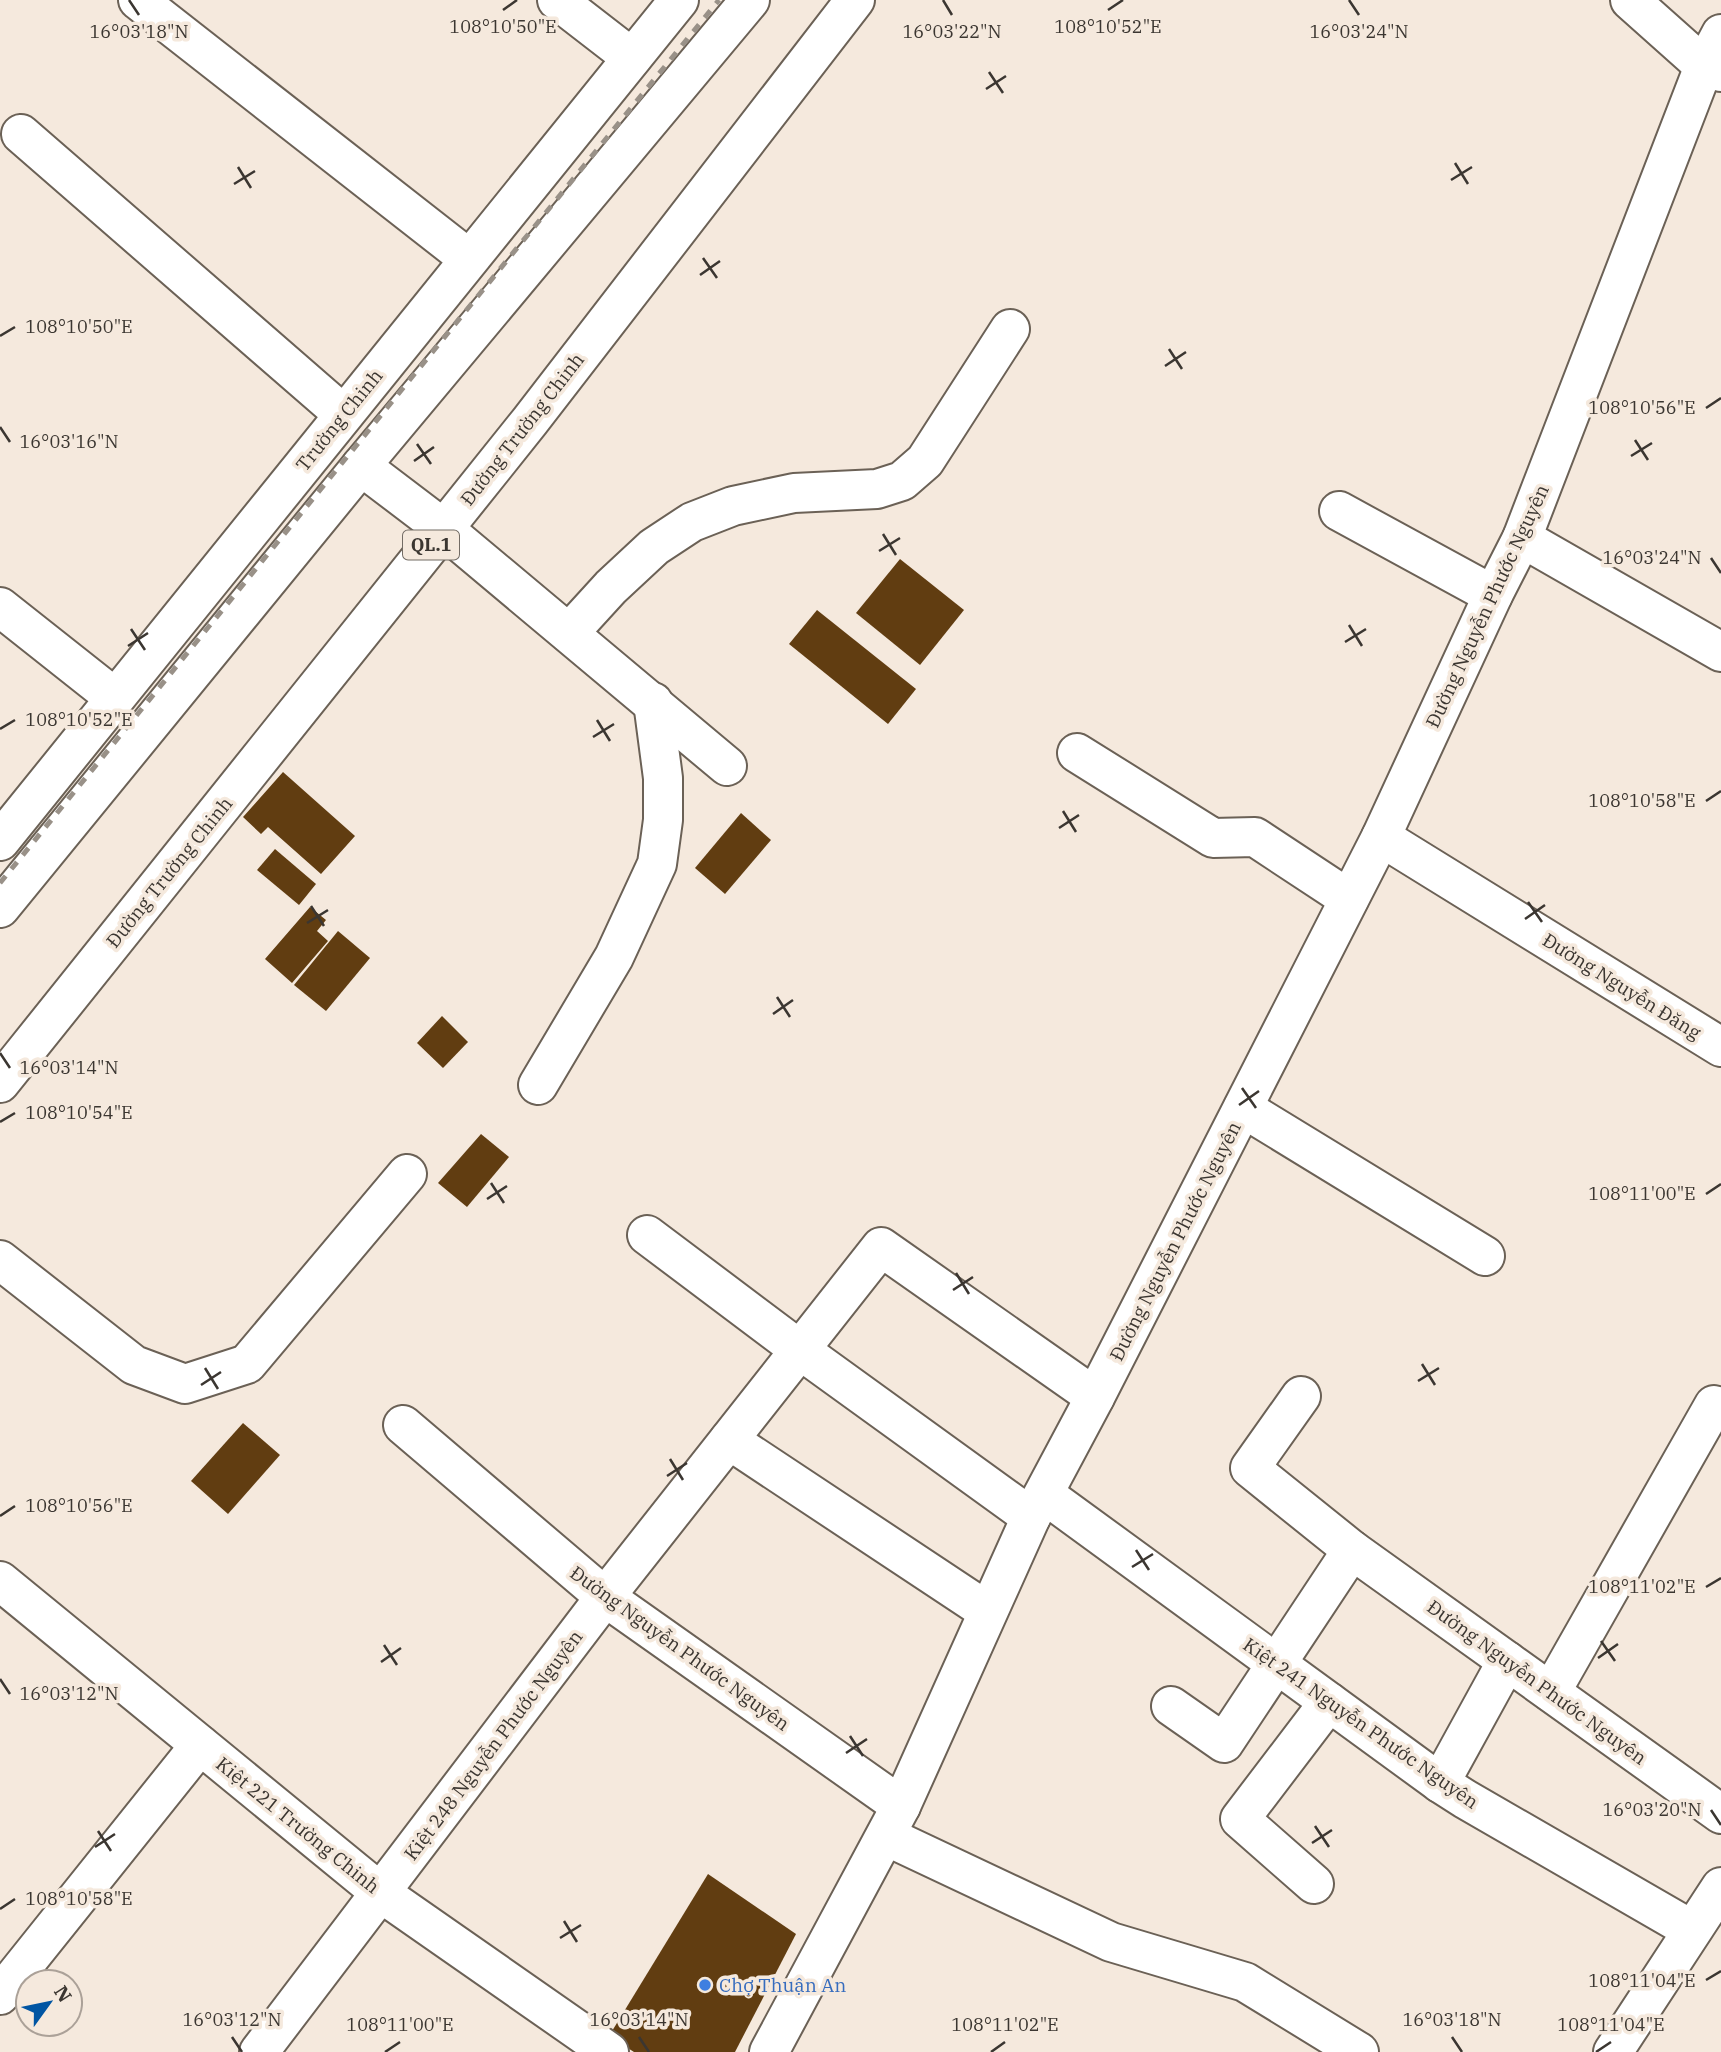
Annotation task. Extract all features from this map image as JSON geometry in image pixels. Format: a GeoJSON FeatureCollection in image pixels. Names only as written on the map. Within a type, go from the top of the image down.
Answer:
{"type":"FeatureCollection","features":[{"type":"Feature","properties":{"kind":"main road"},"geometry":{"type":"LineString","coordinates":[[138,0],[469,259]]}},
{"type":"Feature","properties":{"kind":"main road"},"geometry":{"type":"LineString","coordinates":[[557,0],[632,58]]}},
{"type":"Feature","properties":{"kind":"main road","name":"Trường Chinh"},"geometry":{"type":"LineString","coordinates":[[0,841],[679,0]]}},
{"type":"Feature","properties":{"kind":"main road"},"geometry":{"type":"LineString","coordinates":[[0,908],[361,466],[750,0]]}},
{"type":"Feature","properties":{"kind":"main road","name":"Đường Trường Chinh"},"geometry":{"type":"LineString","coordinates":[[0,1083],[539,410],[855,0]]}},
{"type":"Feature","properties":{"kind":"main road"},"geometry":{"type":"LineString","coordinates":[[1630,0],[1715,57]]}},
{"type":"Feature","properties":{"kind":"main road","name":"Đường Nguyễn Phước Nguyên"},"geometry":{"type":"LineString","coordinates":[[769,2052],[893,1821],[987,1611],[1038,1506],[1381,837],[1522,538],[1715,57]]}},
{"type":"Feature","properties":{"kind":"main road"},"geometry":{"type":"LineString","coordinates":[[21,134],[343,414]]}},
{"type":"Feature","properties":{"kind":"main road"},"geometry":{"type":"LineString","coordinates":[[569,634],[611,587],[654,547],[692,522],[733,506],[794,492],[877,489],[902,481],[925,461],[1010,329]]}},
{"type":"Feature","properties":{"kind":"main road"},"geometry":{"type":"LineString","coordinates":[[361,466],[444,529],[727,766]]}},
{"type":"Feature","properties":{"kind":"main road"},"geometry":{"type":"LineString","coordinates":[[1339,511],[1493,596]]}},
{"type":"Feature","properties":{"kind":"main road"},"geometry":{"type":"LineString","coordinates":[[1522,538],[1721,652]]}},
{"type":"Feature","properties":{"kind":"main road"},"geometry":{"type":"LineString","coordinates":[[0,607],[115,698]]}},
{"type":"Feature","properties":{"kind":"main road"},"geometry":{"type":"LineString","coordinates":[[538,1085],[614,957],[657,864],[663,820],[663,778],[653,702]]}},
{"type":"Feature","properties":{"kind":"main road"},"geometry":{"type":"LineString","coordinates":[[1077,752],[1213,838],[1255,837],[1349,899]]}},
{"type":"Feature","properties":{"kind":"main road","name":"Đường Nguyễn Đăng"},"geometry":{"type":"LineString","coordinates":[[1381,837],[1721,1047]]}},
{"type":"Feature","properties":{"kind":"main road"},"geometry":{"type":"LineString","coordinates":[[1243,1108],[1485,1255]]}},
{"type":"Feature","properties":{"kind":"main road"},"geometry":{"type":"LineString","coordinates":[[0,1260],[134,1365],[185,1384],[247,1364],[407,1174]]}},
{"type":"Feature","properties":{"kind":"main road"},"geometry":{"type":"LineString","coordinates":[[647,1235],[800,1350],[1038,1506]]}},
{"type":"Feature","properties":{"kind":"main road","name":"Kiệt 248 Nguyễn Phước Nguyên"},"geometry":{"type":"LineString","coordinates":[[259,2052],[605,1597],[881,1247],[1096,1396]]}},
{"type":"Feature","properties":{"kind":"main road","name":"Đường Nguyễn Phước Nguyên"},"geometry":{"type":"LineString","coordinates":[[1301,1396],[1250,1468],[1352,1550],[1721,1814]]}},
{"type":"Feature","properties":{"kind":"main road"},"geometry":{"type":"LineString","coordinates":[[1551,1692],[1714,1405],[1721,1409]]}},
{"type":"Feature","properties":{"kind":"main road","name":"Đường Nguyễn Phước Nguyên"},"geometry":{"type":"LineString","coordinates":[[403,1425],[605,1597],[893,1821]]}},
{"type":"Feature","properties":{"kind":"main road"},"geometry":{"type":"LineString","coordinates":[[729,1440],[987,1611]]}},
{"type":"Feature","properties":{"kind":"main road","name":"Kiệt 241 Nguyễn Phước Nguyên"},"geometry":{"type":"LineString","coordinates":[[1038,1506],[1276,1664],[1440,1783],[1692,1930]]}},
{"type":"Feature","properties":{"kind":"main road"},"geometry":{"type":"LineString","coordinates":[[1171,1706],[1224,1743],[1352,1550]]}},
{"type":"Feature","properties":{"kind":"main road","name":"Kiệt 221 Trường Chinh"},"geometry":{"type":"LineString","coordinates":[[0,1581],[381,1893],[609,2052]]}},
{"type":"Feature","properties":{"kind":"main road"},"geometry":{"type":"LineString","coordinates":[[1440,1783],[1507,1661]]}},
{"type":"Feature","properties":{"kind":"main road"},"geometry":{"type":"LineString","coordinates":[[1314,1884],[1240,1819],[1329,1702]]}},
{"type":"Feature","properties":{"kind":"main road"},"geometry":{"type":"LineString","coordinates":[[0,1995],[200,1745]]}},
{"type":"Feature","properties":{"kind":"main road"},"geometry":{"type":"LineString","coordinates":[[893,1821],[1111,1942],[1245,1982],[1359,2052]]}},
{"type":"Feature","properties":{"kind":"main road"},"geometry":{"type":"LineString","coordinates":[[1613,2052],[1721,1886]]}},
{"type":"Feature","properties":{"kind":"building"},"geometry":{"type":"Polygon","coordinates":[[[900,559],[964,610],[920,665],[856,613],[900,559]]]}},
{"type":"Feature","properties":{"kind":"building"},"geometry":{"type":"Polygon","coordinates":[[[817,610],[916,689],[888,724],[789,644],[817,610]]]}},
{"type":"Feature","properties":{"kind":"building"},"geometry":{"type":"Polygon","coordinates":[[[283,772],[355,836],[321,874],[268,827],[261,834],[243,817],[283,772]]]}},
{"type":"Feature","properties":{"kind":"building"},"geometry":{"type":"Polygon","coordinates":[[[741,813],[771,840],[725,894],[695,868],[741,813]]]}},
{"type":"Feature","properties":{"kind":"building"},"geometry":{"type":"Polygon","coordinates":[[[275,849],[316,884],[299,905],[257,870],[275,849]]]}},
{"type":"Feature","properties":{"kind":"building"},"geometry":{"type":"Polygon","coordinates":[[[310,907],[326,920],[317,931],[328,941],[292,983],[265,959],[310,907]]]}},
{"type":"Feature","properties":{"kind":"building"},"geometry":{"type":"Polygon","coordinates":[[[338,931],[370,958],[326,1011],[294,985],[338,931]]]}},
{"type":"Feature","properties":{"kind":"building"},"geometry":{"type":"Polygon","coordinates":[[[442,1016],[468,1042],[443,1068],[417,1043],[442,1016]]]}},
{"type":"Feature","properties":{"kind":"building"},"geometry":{"type":"Polygon","coordinates":[[[481,1134],[509,1157],[467,1207],[438,1183],[481,1134]]]}},
{"type":"Feature","properties":{"kind":"building"},"geometry":{"type":"Polygon","coordinates":[[[243,1423],[280,1455],[228,1514],[191,1481],[243,1423]]]}},
{"type":"Feature","properties":{"kind":"building","name":"Chợ Thuận An"},"geometry":{"type":"Polygon","coordinates":[[[708,1874],[796,1934],[735,2052],[634,2052],[609,2036],[708,1874]]]}},
{"type":"Feature","properties":{"kind":"railway"},"geometry":{"type":"LineString","coordinates":[[0,883],[719,0]]}},
{"type":"Feature","properties":{"kind":"place","name":"Chợ Thuận An"},"geometry":{"type":"Point","coordinates":[705,1985]}}]}
